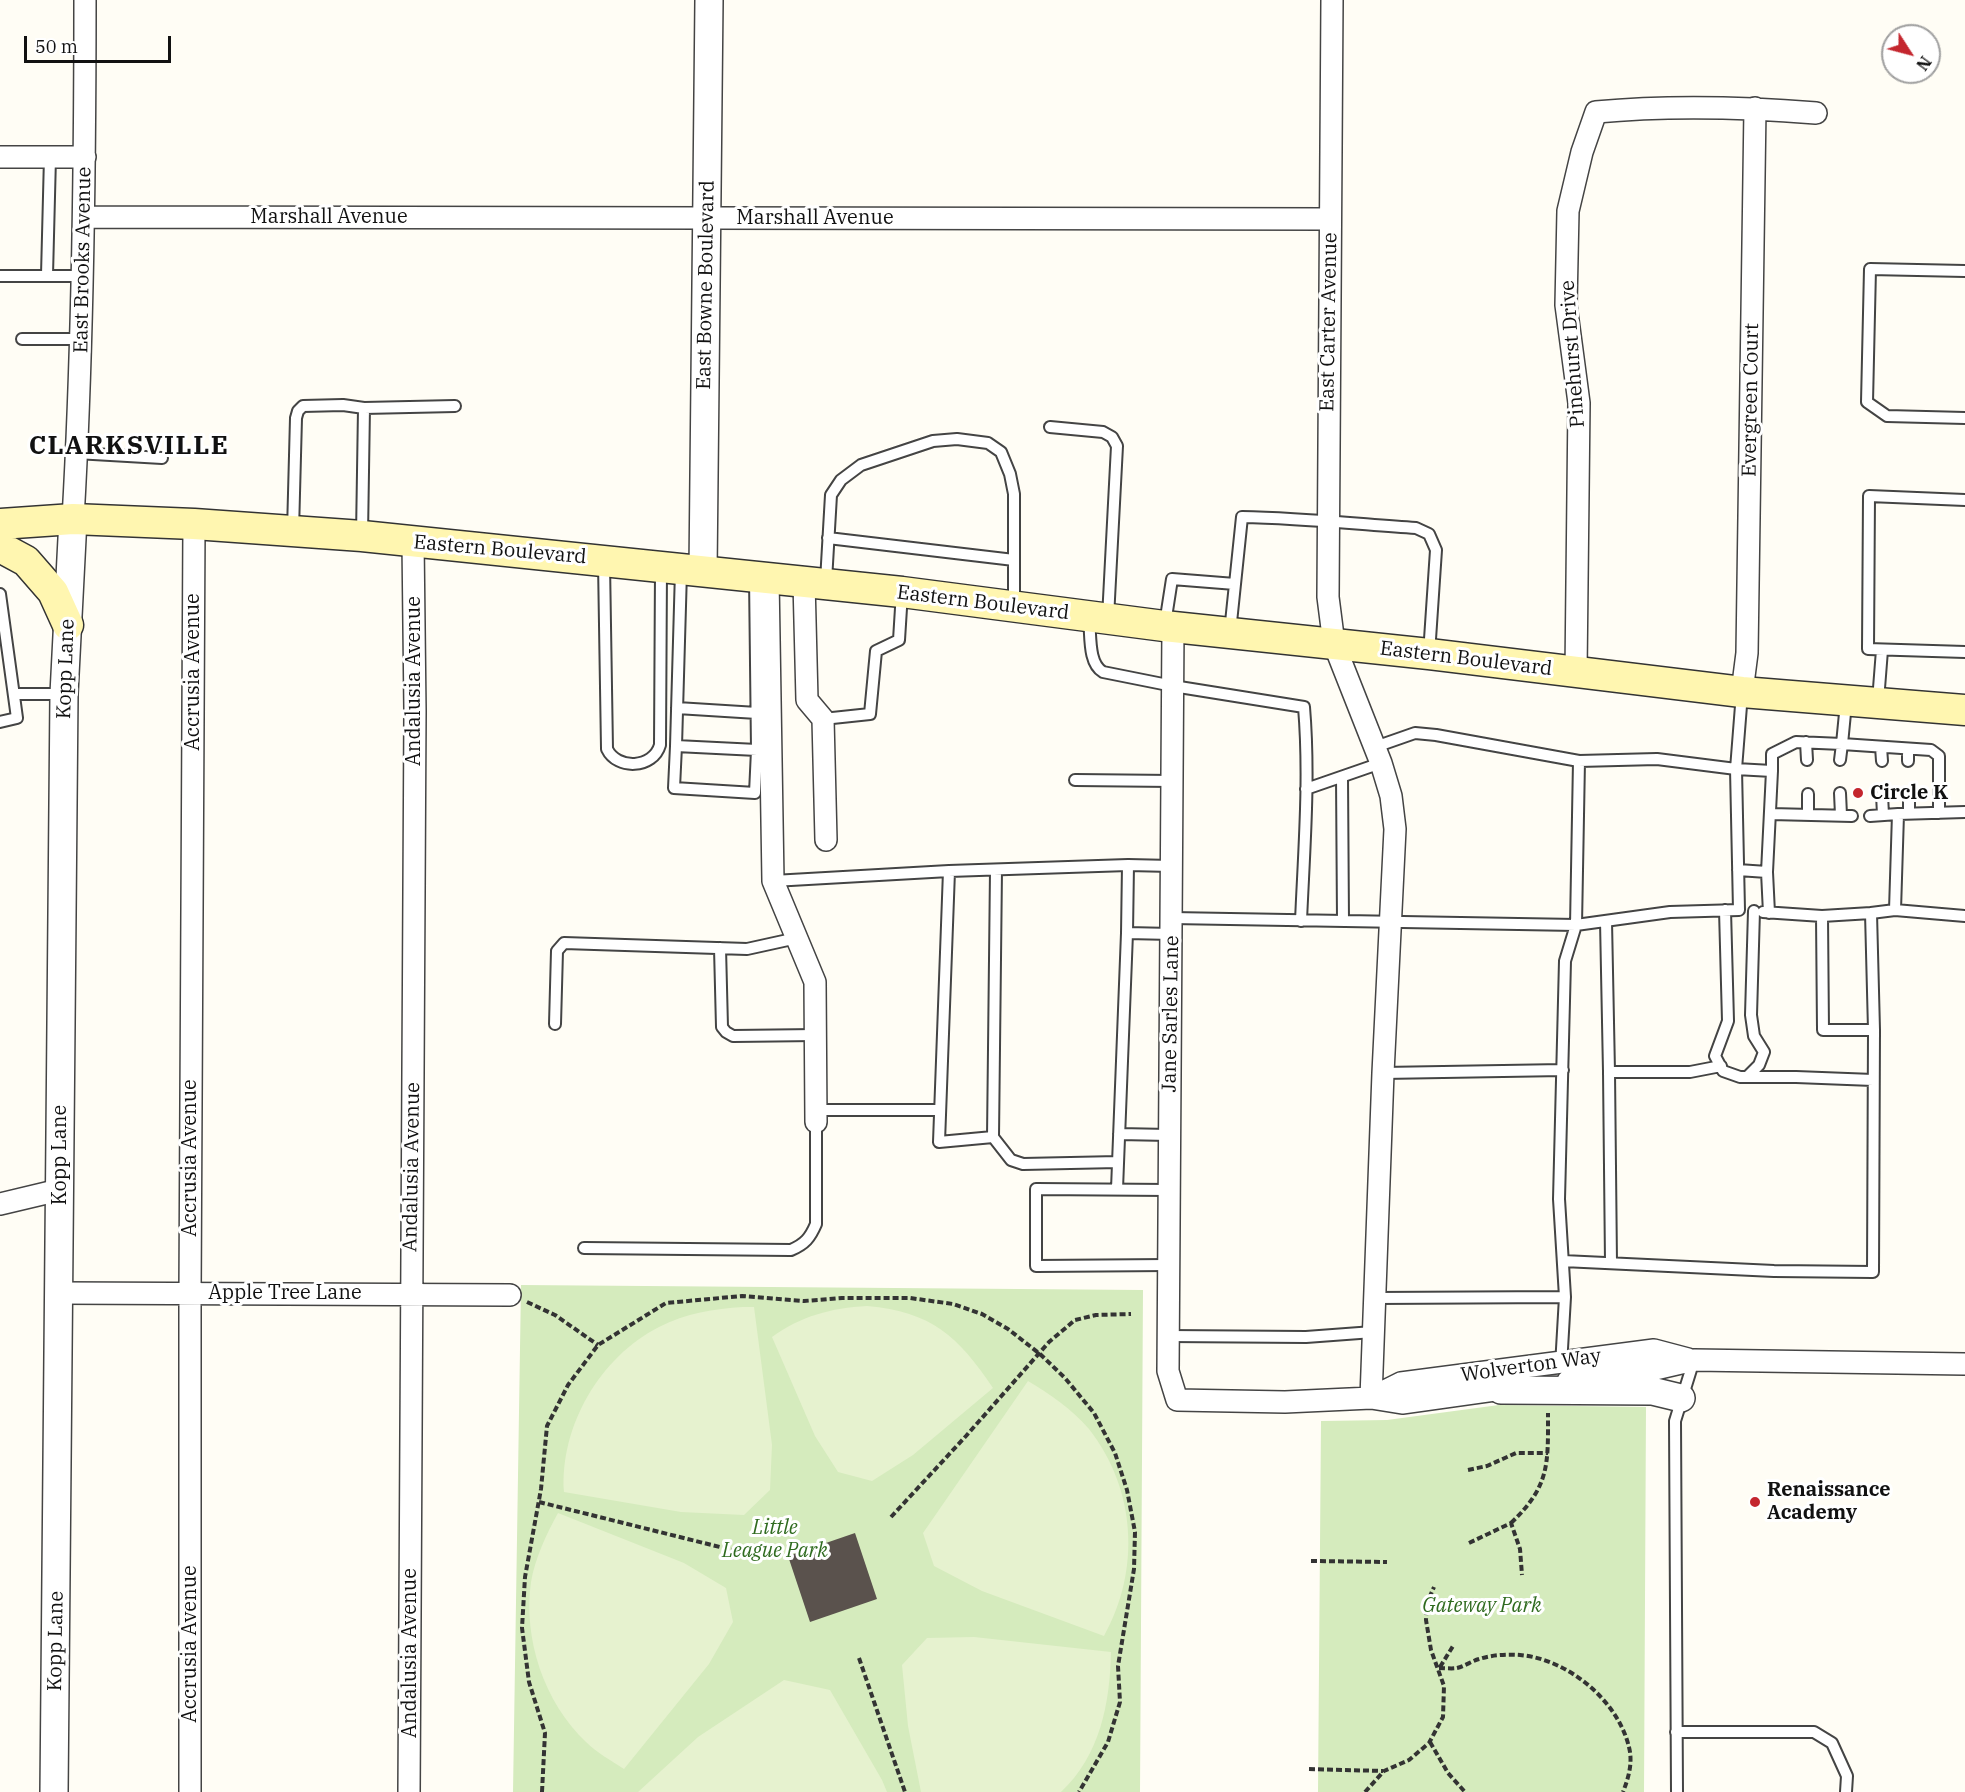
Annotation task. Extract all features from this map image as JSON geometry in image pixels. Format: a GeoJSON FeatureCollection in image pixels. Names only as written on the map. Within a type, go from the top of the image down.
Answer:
{"type":"FeatureCollection","features":[{"type":"Feature","properties":{"kind":"main road","name":"Eastern Boulevard"},"geometry":{"type":"LineString","coordinates":[[0,524],[73,519],[194,524],[362,536],[902,592],[1169,626],[1429,654],[1742,692],[1965,710]]}},
{"type":"Feature","properties":{"kind":"main road"},"geometry":{"type":"LineString","coordinates":[[0,547],[26,561],[53,592],[68,625]]}},
{"type":"Feature","properties":{"kind":"street","name":"East Brooks Avenue"},"geometry":{"type":"LineString","coordinates":[[73,519],[84,217],[85,0]]}},
{"type":"Feature","properties":{"kind":"street","name":"East Bowne Boulevard"},"geometry":{"type":"LineString","coordinates":[[681,568],[707,218],[709,0]]}},
{"type":"Feature","properties":{"kind":"street","name":"East Carter Avenue"},"geometry":{"type":"LineString","coordinates":[[1332,0],[1328,597],[1334,644],[1378,755],[1391,796],[1394,820],[1371,1398]]}},
{"type":"Feature","properties":{"kind":"street","name":"Pinehurst Drive"},"geometry":{"type":"LineString","coordinates":[[1576,672],[1579,403],[1566,305],[1568,211],[1582,152],[1596,112],[1648,107],[1755,108]]}},
{"type":"Feature","properties":{"kind":"street"},"geometry":{"type":"LineString","coordinates":[[1755,108],[1816,113]]}},
{"type":"Feature","properties":{"kind":"street","name":"Evergreen Court"},"geometry":{"type":"LineString","coordinates":[[1742,692],[1747,653],[1755,108]]}},
{"type":"Feature","properties":{"kind":"street"},"geometry":{"type":"LineString","coordinates":[[0,157],[85,157]]}},
{"type":"Feature","properties":{"kind":"street","name":"Marshall Avenue"},"geometry":{"type":"LineString","coordinates":[[84,217],[1330,219]]}},
{"type":"Feature","properties":{"kind":"street","name":"Kopp Lane"},"geometry":{"type":"LineString","coordinates":[[54,1792],[64,694],[73,519]]}},
{"type":"Feature","properties":{"kind":"street","name":"Accrusia Avenue"},"geometry":{"type":"LineString","coordinates":[[190,1792],[194,524]]}},
{"type":"Feature","properties":{"kind":"street","name":"Andalusia Avenue"},"geometry":{"type":"LineString","coordinates":[[409,1792],[415,711],[413,542]]}},
{"type":"Feature","properties":{"kind":"street"},"geometry":{"type":"LineString","coordinates":[[761,577],[773,881],[815,982],[816,1116]]}},
{"type":"Feature","properties":{"kind":"street"},"geometry":{"type":"LineString","coordinates":[[815,583],[807,700],[823,719],[826,840]]}},
{"type":"Feature","properties":{"kind":"street","name":"Jane Sarles Lane"},"geometry":{"type":"LineString","coordinates":[[1169,626],[1173,686],[1173,781],[1168,1371],[1177,1400]]}},
{"type":"Feature","properties":{"kind":"street"},"geometry":{"type":"LineString","coordinates":[[0,1204],[59,1190]]}},
{"type":"Feature","properties":{"kind":"street","name":"Apple Tree Lane"},"geometry":{"type":"LineString","coordinates":[[60,1293],[510,1295]]}},
{"type":"Feature","properties":{"kind":"street","name":"Wolverton Way"},"geometry":{"type":"LineString","coordinates":[[1177,1400],[1285,1402],[1371,1398],[1402,1402],[1501,1390],[1562,1372],[1654,1350],[1694,1360],[1965,1364]]}},
{"type":"Feature","properties":{"kind":"street","name":"Wolverton Way"},"geometry":{"type":"LineString","coordinates":[[1371,1398],[1401,1383],[1562,1372]]}},
{"type":"Feature","properties":{"kind":"street"},"geometry":{"type":"LineString","coordinates":[[1501,1390],[1652,1391],[1682,1398]]}},
{"type":"Feature","properties":{"kind":"lane"},"geometry":{"type":"LineString","coordinates":[[46,275],[50,157]]}},
{"type":"Feature","properties":{"kind":"lane"},"geometry":{"type":"LineString","coordinates":[[1965,271],[1870,269],[1868,402],[1887,416],[1965,418]]}},
{"type":"Feature","properties":{"kind":"lane"},"geometry":{"type":"LineString","coordinates":[[0,276],[82,276]]}},
{"type":"Feature","properties":{"kind":"lane"},"geometry":{"type":"LineString","coordinates":[[22,339],[81,339]]}},
{"type":"Feature","properties":{"kind":"lane"},"geometry":{"type":"LineString","coordinates":[[293,531],[296,417],[303,406],[344,405],[364,408],[455,406]]}},
{"type":"Feature","properties":{"kind":"lane"},"geometry":{"type":"LineString","coordinates":[[362,536],[364,408]]}},
{"type":"Feature","properties":{"kind":"lane"},"geometry":{"type":"LineString","coordinates":[[1050,427],[1103,432],[1112,437],[1117,446],[1098,617],[1094,662],[1097,668],[1103,672],[1173,686],[1304,707],[1307,738],[1301,921]]}},
{"type":"Feature","properties":{"kind":"lane"},"geometry":{"type":"LineString","coordinates":[[815,583],[828,538],[831,495],[841,480],[861,465],[933,441],[957,439],[988,443],[1001,452],[1010,474],[1014,494],[1014,606]]}},
{"type":"Feature","properties":{"kind":"lane"},"geometry":{"type":"LineString","coordinates":[[76,453],[162,458]]}},
{"type":"Feature","properties":{"kind":"lane"},"geometry":{"type":"LineString","coordinates":[[1965,500],[1869,496],[1868,650],[1965,652]]}},
{"type":"Feature","properties":{"kind":"lane"},"geometry":{"type":"LineString","coordinates":[[1229,633],[1242,517],[1287,518],[1328,523],[1416,528],[1429,534],[1436,550],[1429,654]]}},
{"type":"Feature","properties":{"kind":"lane"},"geometry":{"type":"LineString","coordinates":[[828,538],[1014,560]]}},
{"type":"Feature","properties":{"kind":"lane"},"geometry":{"type":"LineString","coordinates":[[604,560],[607,749],[614,760],[620,762],[645,763],[653,759],[660,745],[681,568]]}},
{"type":"Feature","properties":{"kind":"lane"},"geometry":{"type":"LineString","coordinates":[[681,568],[674,788],[755,793],[761,577]]}},
{"type":"Feature","properties":{"kind":"lane"},"geometry":{"type":"LineString","coordinates":[[1169,626],[1172,579],[1235,584]]}},
{"type":"Feature","properties":{"kind":"lane"},"geometry":{"type":"LineString","coordinates":[[823,719],[870,714],[876,651],[899,640],[902,592]]}},
{"type":"Feature","properties":{"kind":"lane"},"geometry":{"type":"LineString","coordinates":[[0,594],[17,718],[0,722]]}},
{"type":"Feature","properties":{"kind":"lane"},"geometry":{"type":"LineString","coordinates":[[1878,704],[1882,650]]}},
{"type":"Feature","properties":{"kind":"lane"},"geometry":{"type":"LineString","coordinates":[[1739,910],[1736,769],[1742,692]]}},
{"type":"Feature","properties":{"kind":"lane"},"geometry":{"type":"LineString","coordinates":[[14,694],[64,694]]}},
{"type":"Feature","properties":{"kind":"lane"},"geometry":{"type":"LineString","coordinates":[[1840,760],[1846,701]]}},
{"type":"Feature","properties":{"kind":"lane"},"geometry":{"type":"LineString","coordinates":[[677,708],[756,713]]}},
{"type":"Feature","properties":{"kind":"lane"},"geometry":{"type":"LineString","coordinates":[[1306,789],[1342,777],[1415,733],[1579,760],[1657,759],[1772,771]]}},
{"type":"Feature","properties":{"kind":"lane"},"geometry":{"type":"LineString","coordinates":[[1769,913],[1767,872],[1772,754],[1796,742],[1931,750],[1939,756],[1940,813]]}},
{"type":"Feature","properties":{"kind":"lane"},"geometry":{"type":"LineString","coordinates":[[1806,742],[1807,760]]}},
{"type":"Feature","properties":{"kind":"lane"},"geometry":{"type":"LineString","coordinates":[[676,746],[757,750]]}},
{"type":"Feature","properties":{"kind":"lane"},"geometry":{"type":"LineString","coordinates":[[1881,747],[1882,761]]}},
{"type":"Feature","properties":{"kind":"lane"},"geometry":{"type":"LineString","coordinates":[[1908,749],[1908,761]]}},
{"type":"Feature","properties":{"kind":"lane"},"geometry":{"type":"LineString","coordinates":[[1562,1372],[1565,1297],[1559,1199],[1565,961],[1576,925],[1579,760]]}},
{"type":"Feature","properties":{"kind":"lane"},"geometry":{"type":"LineString","coordinates":[[1342,777],[1343,921]]}},
{"type":"Feature","properties":{"kind":"lane"},"geometry":{"type":"LineString","coordinates":[[1075,780],[1173,781]]}},
{"type":"Feature","properties":{"kind":"lane"},"geometry":{"type":"LineString","coordinates":[[1771,814],[1846,815],[1840,793]]}},
{"type":"Feature","properties":{"kind":"lane"},"geometry":{"type":"LineString","coordinates":[[1808,794],[1808,815]]}},
{"type":"Feature","properties":{"kind":"lane"},"geometry":{"type":"LineString","coordinates":[[1895,910],[1904,814],[1909,794]]}},
{"type":"Feature","properties":{"kind":"lane"},"geometry":{"type":"LineString","coordinates":[[1882,795],[1883,815]]}},
{"type":"Feature","properties":{"kind":"lane"},"geometry":{"type":"LineString","coordinates":[[1870,816],[1965,812]]}},
{"type":"Feature","properties":{"kind":"lane"},"geometry":{"type":"LineString","coordinates":[[773,881],[949,871],[1128,865],[1172,866]]}},
{"type":"Feature","properties":{"kind":"lane"},"geometry":{"type":"LineString","coordinates":[[1117,1189],[1128,865]]}},
{"type":"Feature","properties":{"kind":"lane"},"geometry":{"type":"LineString","coordinates":[[996,870],[993,1137],[1011,1160],[1023,1164],[1118,1162]]}},
{"type":"Feature","properties":{"kind":"lane"},"geometry":{"type":"LineString","coordinates":[[1738,870],[1767,872]]}},
{"type":"Feature","properties":{"kind":"lane"},"geometry":{"type":"LineString","coordinates":[[949,871],[939,1142],[993,1137]]}},
{"type":"Feature","properties":{"kind":"lane"},"geometry":{"type":"LineString","coordinates":[[1127,933],[1172,926],[1301,921],[1576,925],[1670,912],[1725,910],[1822,916],[1895,910],[1965,916]]}},
{"type":"Feature","properties":{"kind":"lane"},"geometry":{"type":"LineString","coordinates":[[1725,910],[1728,1021],[1715,1056],[1724,1071],[1740,1077],[1874,1080]]}},
{"type":"Feature","properties":{"kind":"lane"},"geometry":{"type":"LineString","coordinates":[[1747,1077],[1759,1065],[1764,1052],[1754,1036],[1751,1015],[1754,911]]}},
{"type":"Feature","properties":{"kind":"lane"},"geometry":{"type":"LineString","coordinates":[[1563,1261],[1774,1271],[1873,1272],[1874,1030],[1871,913]]}},
{"type":"Feature","properties":{"kind":"lane"},"geometry":{"type":"LineString","coordinates":[[1822,916],[1823,1030],[1874,1030]]}},
{"type":"Feature","properties":{"kind":"lane"},"geometry":{"type":"LineString","coordinates":[[1606,921],[1611,1263]]}},
{"type":"Feature","properties":{"kind":"lane"},"geometry":{"type":"LineString","coordinates":[[555,1024],[557,951],[564,943],[747,949],[797,938]]}},
{"type":"Feature","properties":{"kind":"lane"},"geometry":{"type":"LineString","coordinates":[[720,948],[722,1027],[726,1032],[733,1036],[816,1035]]}},
{"type":"Feature","properties":{"kind":"lane"},"geometry":{"type":"LineString","coordinates":[[1609,1072],[1690,1072],[1720,1066]]}},
{"type":"Feature","properties":{"kind":"lane"},"geometry":{"type":"LineString","coordinates":[[1383,1073],[1563,1070]]}},
{"type":"Feature","properties":{"kind":"lane"},"geometry":{"type":"LineString","coordinates":[[584,1248],[791,1250],[810,1238],[816,1224],[816,1116],[940,1110]]}},
{"type":"Feature","properties":{"kind":"lane"},"geometry":{"type":"LineString","coordinates":[[1119,1134],[1169,1135]]}},
{"type":"Feature","properties":{"kind":"lane"},"geometry":{"type":"LineString","coordinates":[[1168,1265],[1036,1266],[1036,1189],[1169,1190]]}},
{"type":"Feature","properties":{"kind":"lane"},"geometry":{"type":"LineString","coordinates":[[1375,1298],[1565,1297]]}},
{"type":"Feature","properties":{"kind":"lane"},"geometry":{"type":"LineString","coordinates":[[1168,1336],[1306,1337],[1373,1332]]}},
{"type":"Feature","properties":{"kind":"lane"},"geometry":{"type":"LineString","coordinates":[[1677,1792],[1675,1421],[1694,1360]]}},
{"type":"Feature","properties":{"kind":"lane"},"geometry":{"type":"LineString","coordinates":[[1676,1732],[1815,1732],[1832,1743],[1847,1776],[1846,1792]]}},
{"type":"Feature","properties":{"kind":"path"},"geometry":{"type":"LineString","coordinates":[[510,1295],[555,1315],[598,1345]]}},
{"type":"Feature","properties":{"kind":"path"},"geometry":{"type":"LineString","coordinates":[[542,1792],[545,1733],[529,1682],[522,1628],[525,1577],[539,1502],[547,1426],[568,1385],[598,1345],[666,1303],[742,1296],[804,1301],[842,1298],[910,1298],[953,1304],[982,1314],[1008,1329],[1040,1354],[1065,1378],[1094,1413],[1118,1463],[1127,1490],[1135,1532],[1134,1569],[1119,1666],[1120,1702],[1107,1742],[1079,1792]]}},
{"type":"Feature","properties":{"kind":"path"},"geometry":{"type":"LineString","coordinates":[[891,1516],[1049,1342],[1075,1320],[1096,1315],[1131,1314]]}},
{"type":"Feature","properties":{"kind":"path"},"geometry":{"type":"LineString","coordinates":[[1469,1544],[1511,1523],[1538,1493],[1546,1473],[1548,1403]]}},
{"type":"Feature","properties":{"kind":"path"},"geometry":{"type":"LineString","coordinates":[[1468,1470],[1487,1466],[1516,1453],[1548,1453]]}},
{"type":"Feature","properties":{"kind":"path"},"geometry":{"type":"LineString","coordinates":[[539,1502],[752,1556]]}},
{"type":"Feature","properties":{"kind":"path"},"geometry":{"type":"LineString","coordinates":[[1511,1523],[1520,1549],[1522,1575]]}},
{"type":"Feature","properties":{"kind":"path"},"geometry":{"type":"LineString","coordinates":[[1311,1561],[1387,1562]]}},
{"type":"Feature","properties":{"kind":"path"},"geometry":{"type":"LineString","coordinates":[[1365,1792],[1384,1771],[1408,1760],[1430,1742],[1443,1717],[1444,1686],[1431,1650],[1426,1620],[1427,1603],[1434,1587]]}},
{"type":"Feature","properties":{"kind":"path"},"geometry":{"type":"LineString","coordinates":[[1439,1668],[1453,1646]]}},
{"type":"Feature","properties":{"kind":"path"},"geometry":{"type":"LineString","coordinates":[[1439,1668],[1457,1668],[1478,1659],[1498,1655],[1520,1655],[1538,1658],[1575,1676],[1605,1702],[1626,1736],[1630,1754],[1629,1776],[1623,1792]]}},
{"type":"Feature","properties":{"kind":"path"},"geometry":{"type":"LineString","coordinates":[[859,1658],[905,1792]]}},
{"type":"Feature","properties":{"kind":"path"},"geometry":{"type":"LineString","coordinates":[[1430,1742],[1448,1773],[1465,1792]]}},
{"type":"Feature","properties":{"kind":"path"},"geometry":{"type":"LineString","coordinates":[[1309,1769],[1384,1771]]}},
{"type":"Feature","properties":{"kind":"green space","name":"Little League Park"},"geometry":{"type":"Polygon","coordinates":[[[521,1285],[1143,1290],[1140,1792],[513,1792],[521,1285]]]}},
{"type":"Feature","properties":{"kind":"green space"},"geometry":{"type":"Polygon","coordinates":[[[867,1306],[909,1314],[941,1330],[968,1354],[993,1388],[913,1455],[872,1481],[838,1472],[815,1436],[772,1337],[805,1318],[817,1314],[867,1306]]]}},
{"type":"Feature","properties":{"kind":"green space"},"geometry":{"type":"Polygon","coordinates":[[[754,1307],[772,1445],[770,1490],[744,1515],[681,1512],[564,1492],[569,1443],[577,1419],[602,1375],[619,1356],[638,1340],[679,1318],[700,1312],[754,1307]]]}},
{"type":"Feature","properties":{"kind":"green space"},"geometry":{"type":"Polygon","coordinates":[[[1028,1381],[1060,1402],[1089,1429],[1105,1452],[1124,1503],[1128,1530],[1128,1557],[1124,1584],[1116,1611],[1104,1636],[982,1591],[934,1566],[923,1533],[1028,1381]]]}},
{"type":"Feature","properties":{"kind":"green space","name":"Gateway Park"},"geometry":{"type":"Polygon","coordinates":[[[1499,1405],[1646,1407],[1644,1792],[1318,1792],[1321,1421],[1387,1420],[1499,1405]]]}},
{"type":"Feature","properties":{"kind":"green space"},"geometry":{"type":"Polygon","coordinates":[[[558,1513],[684,1563],[726,1588],[733,1622],[709,1664],[624,1769],[590,1746],[571,1726],[548,1689],[534,1647],[529,1604],[531,1582],[542,1546],[558,1513]]]}},
{"type":"Feature","properties":{"kind":"green space"},"geometry":{"type":"Polygon","coordinates":[[[974,1637],[1111,1652],[1105,1709],[1094,1745],[1074,1778],[1061,1792],[921,1792],[908,1726],[902,1665],[927,1638],[974,1637]]]}},
{"type":"Feature","properties":{"kind":"green space"},"geometry":{"type":"Polygon","coordinates":[[[784,1680],[830,1690],[887,1792],[638,1792],[698,1737],[784,1680]]]}},
{"type":"Feature","properties":{"kind":"building"},"geometry":{"type":"Polygon","coordinates":[[[855,1533],[877,1599],[810,1622],[788,1556],[855,1533]]]}},
{"type":"Feature","properties":{"kind":"place","name":"Circle K"},"geometry":{"type":"Point","coordinates":[1858,793]}},
{"type":"Feature","properties":{"kind":"place","name":"Renaissance Academy"},"geometry":{"type":"Point","coordinates":[1755,1502]}},
{"type":"Feature","properties":{"kind":"district","name":"CLARKSVILLE"},"geometry":{"type":"Point","coordinates":[129,446]}}]}
